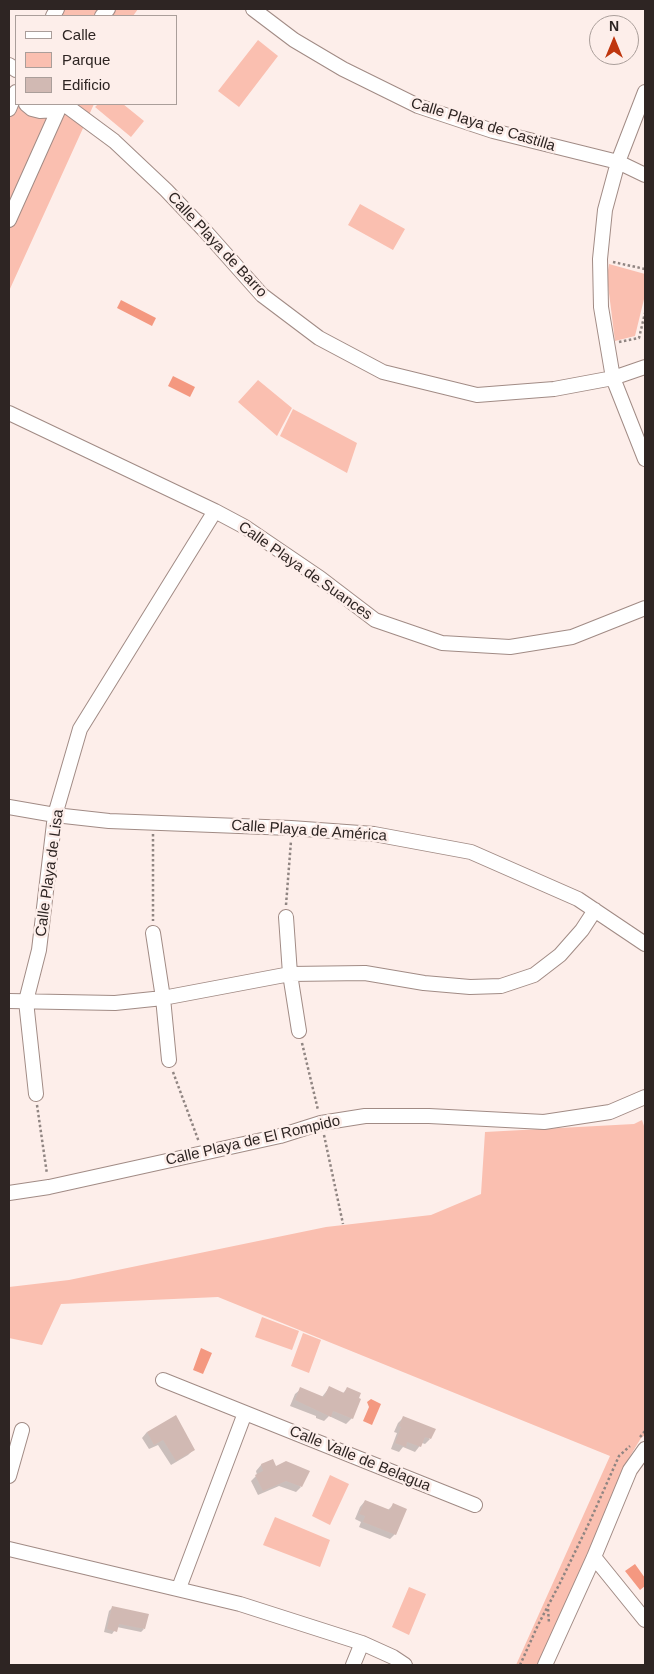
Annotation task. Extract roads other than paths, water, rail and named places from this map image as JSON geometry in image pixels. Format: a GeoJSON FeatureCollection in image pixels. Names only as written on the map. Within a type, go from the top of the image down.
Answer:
{"type":"FeatureCollection","features":[{"type":"Feature","properties":{"kind":"street","name":"Calle Playa de Castilla"},"geometry":{"type":"LineString","coordinates":[[253,9],[294,40],[343,69],[418,106],[493,131],[618,162],[645,176]]}},
{"type":"Feature","properties":{"kind":"street"},"geometry":{"type":"LineString","coordinates":[[645,92],[618,162],[605,210],[600,259],[601,307],[613,378],[645,458]]}},
{"type":"Feature","properties":{"kind":"street"},"geometry":{"type":"LineString","coordinates":[[9,109],[15,94]]}},
{"type":"Feature","properties":{"kind":"street"},"geometry":{"type":"LineString","coordinates":[[27,105],[32,109],[40,111],[61,106]]}},
{"type":"Feature","properties":{"kind":"street"},"geometry":{"type":"LineString","coordinates":[[9,220],[61,106]]}},
{"type":"Feature","properties":{"kind":"street","name":"Calle Playa de Barro"},"geometry":{"type":"LineString","coordinates":[[61,106],[114,141],[166,190],[262,295],[319,338],[383,372],[477,395],[554,389],[613,378],[645,367]]}},
{"type":"Feature","properties":{"kind":"street","name":"Calle Playa de Suances"},"geometry":{"type":"LineString","coordinates":[[9,413],[245,527],[320,578],[375,620],[442,643],[518,646],[572,636],[645,608]]}},
{"type":"Feature","properties":{"kind":"street","name":"Calle Playa de Lisa"},"geometry":{"type":"LineString","coordinates":[[36,1094],[26,1001],[39,950],[56,815],[80,729],[215,511]]}},
{"type":"Feature","properties":{"kind":"street","name":"Calle Playa de América"},"geometry":{"type":"LineString","coordinates":[[9,807],[110,821],[292,828],[374,834],[471,852],[578,899],[645,944]]}},
{"type":"Feature","properties":{"kind":"street"},"geometry":{"type":"LineString","coordinates":[[9,1000],[115,1003],[163,998],[290,974],[365,973],[424,983],[460,986],[501,986],[534,975],[560,955],[582,930],[596,910]]}},
{"type":"Feature","properties":{"kind":"street"},"geometry":{"type":"LineString","coordinates":[[286,917],[290,974],[299,1031]]}},
{"type":"Feature","properties":{"kind":"street"},"geometry":{"type":"LineString","coordinates":[[153,933],[163,998],[169,1060]]}},
{"type":"Feature","properties":{"kind":"street","name":"Calle Playa de El Rompido"},"geometry":{"type":"LineString","coordinates":[[9,1193],[49,1187],[280,1136],[321,1123],[365,1116],[428,1116],[544,1122],[610,1112],[645,1097]]}},
{"type":"Feature","properties":{"kind":"street","name":"Calle Valle de Belagua"},"geometry":{"type":"LineString","coordinates":[[163,1380],[475,1505]]}},
{"type":"Feature","properties":{"kind":"street"},"geometry":{"type":"LineString","coordinates":[[180,1588],[245,1413]]}},
{"type":"Feature","properties":{"kind":"street"},"geometry":{"type":"LineString","coordinates":[[9,1476],[22,1430]]}},
{"type":"Feature","properties":{"kind":"street"},"geometry":{"type":"LineString","coordinates":[[545,1665],[594,1557],[630,1470],[645,1449]]}},
{"type":"Feature","properties":{"kind":"street"},"geometry":{"type":"LineString","coordinates":[[9,1550],[180,1588],[240,1604],[362,1643],[393,1657],[405,1665]]}},
{"type":"Feature","properties":{"kind":"street"},"geometry":{"type":"LineString","coordinates":[[594,1557],[645,1620]]}},
{"type":"Feature","properties":{"kind":"street"},"geometry":{"type":"LineString","coordinates":[[353,1665],[362,1643]]}}]}
